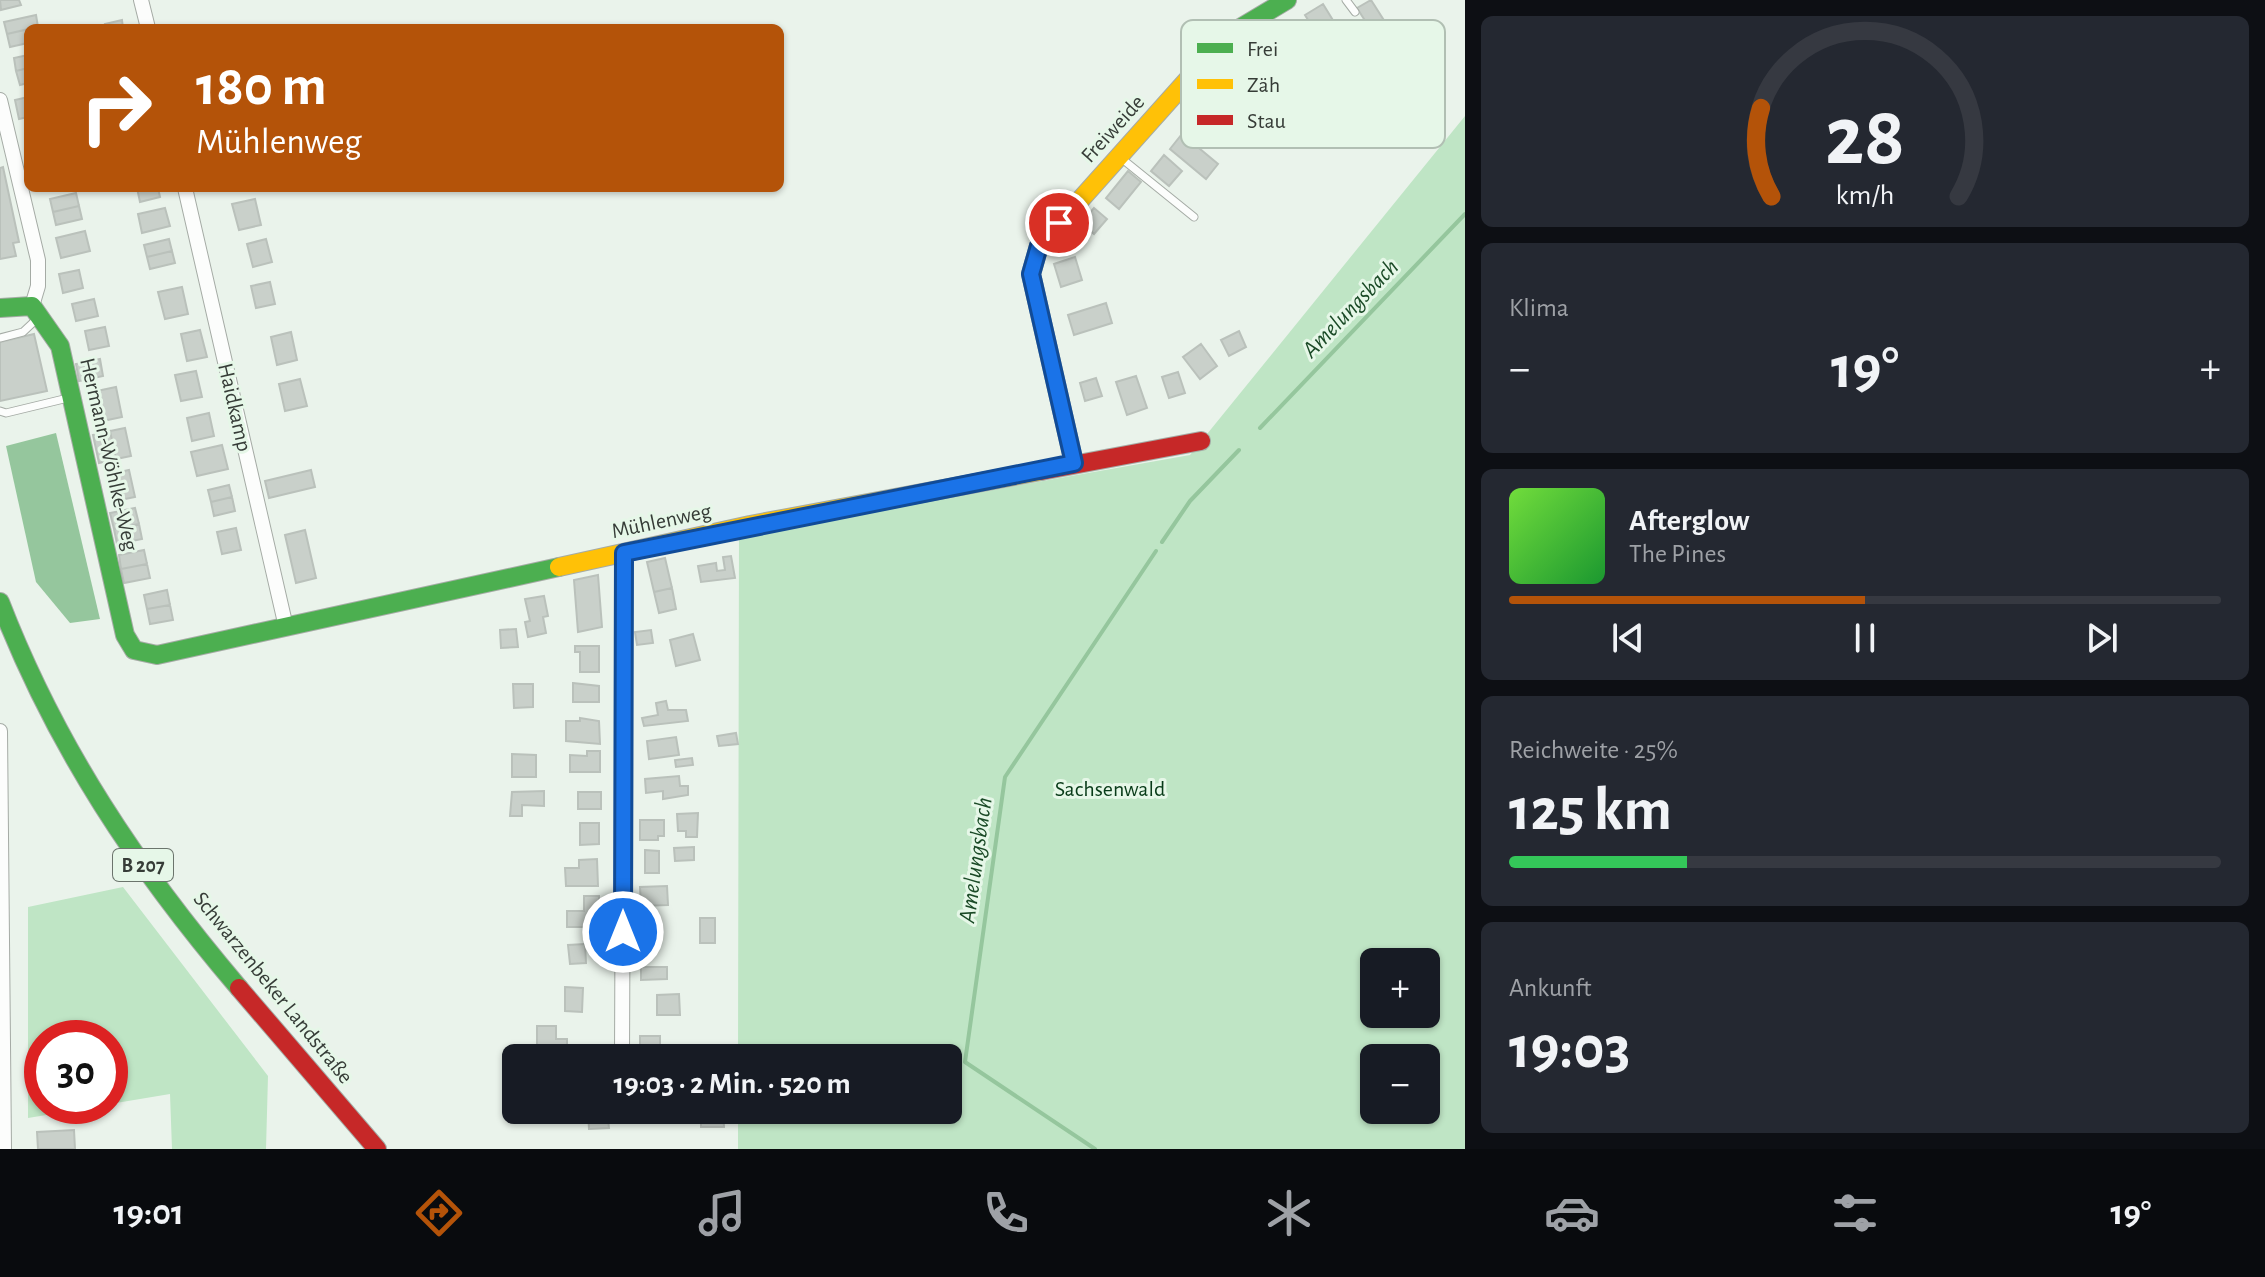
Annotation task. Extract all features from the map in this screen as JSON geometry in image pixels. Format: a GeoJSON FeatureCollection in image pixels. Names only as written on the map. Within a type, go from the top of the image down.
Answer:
{"type":"FeatureCollection","features":[{"type":"Feature","properties":{"kind":"street"},"geometry":{"type":"LineString","coordinates":[[141,0],[147,24]]}},
{"type":"Feature","properties":{"kind":"street","name":"Freiweide"},"geometry":{"type":"LineString","coordinates":[[1265,6],[1287,0]]}},
{"type":"Feature","properties":{"kind":"street","name":"Freiweide"},"geometry":{"type":"LineString","coordinates":[[1074,463],[1031,274],[1039,246],[1181,87]]}},
{"type":"Feature","properties":{"kind":"street"},"geometry":{"type":"LineString","coordinates":[[0,100],[38,260],[37,310],[0,308]]}},
{"type":"Feature","properties":{"kind":"street","name":"Haidkamp"},"geometry":{"type":"LineString","coordinates":[[186,192],[286,627]]}},
{"type":"Feature","properties":{"kind":"street","name":"Hermann-Wöhlke-Weg"},"geometry":{"type":"LineString","coordinates":[[37,310],[60,346],[74,397],[125,635],[134,650]]}},
{"type":"Feature","properties":{"kind":"street","name":"Mühlenweg"},"geometry":{"type":"LineString","coordinates":[[134,650],[157,655],[624,553],[1074,463],[1201,441]]}},
{"type":"Feature","properties":{"kind":"street"},"geometry":{"type":"LineString","coordinates":[[622,1044],[624,553]]}},
{"type":"Feature","properties":{"kind":"street","name":"Schwarzenbeker Landstraße"},"geometry":{"type":"LineString","coordinates":[[0,602],[38,693],[102,809],[220,961],[377,1149]]}},
{"type":"Feature","properties":{"kind":"street"},"geometry":{"type":"LineString","coordinates":[[0,731],[4,1149]]}},
{"type":"Feature","properties":{"kind":"lane"},"geometry":{"type":"LineString","coordinates":[[1346,0],[1355,12]]}},
{"type":"Feature","properties":{"kind":"lane"},"geometry":{"type":"LineString","coordinates":[[1119,156],[1194,217]]}},
{"type":"Feature","properties":{"kind":"lane"},"geometry":{"type":"LineString","coordinates":[[0,338],[23,332],[37,310]]}},
{"type":"Feature","properties":{"kind":"lane"},"geometry":{"type":"LineString","coordinates":[[0,411],[6,413],[74,397]]}},
{"type":"Feature","properties":{"kind":"green space","name":"Sachsenwald"},"geometry":{"type":"Polygon","coordinates":[[[1465,116],[1465,1149],[738,1149],[738,1124],[962,1124],[962,1044],[738,1044],[739,535],[1190,455],[1439,148],[1445,148],[1445,141],[1465,116]]]}},
{"type":"Feature","properties":{"kind":"green space"},"geometry":{"type":"Polygon","coordinates":[[[123,887],[268,1076],[266,1149],[172,1149],[170,1094],[128,1101],[128,1020],[28,1020],[28,907],[123,887]]]}},
{"type":"Feature","properties":{"kind":"shaded area"},"geometry":{"type":"Polygon","coordinates":[[[56,433],[100,619],[70,623],[36,582],[6,446],[56,433]]]}},
{"type":"Feature","properties":{"kind":"building"},"geometry":{"type":"Polygon","coordinates":[[[0,0],[19,0],[21,5],[1,10],[0,0]]]}},
{"type":"Feature","properties":{"kind":"building"},"geometry":{"type":"Polygon","coordinates":[[[1371,0],[1384,20],[1365,20],[1357,8],[1371,0]]]}},
{"type":"Feature","properties":{"kind":"building"},"geometry":{"type":"Polygon","coordinates":[[[1323,4],[1333,20],[1308,20],[1305,15],[1323,4]]]}},
{"type":"Feature","properties":{"kind":"building"},"geometry":{"type":"Polygon","coordinates":[[[36,15],[38,24],[24,24],[24,30],[7,34],[4,22],[36,15]]]}},
{"type":"Feature","properties":{"kind":"building"},"geometry":{"type":"Polygon","coordinates":[[[24,30],[24,44],[10,47],[7,34],[24,30]]]}},
{"type":"Feature","properties":{"kind":"building"},"geometry":{"type":"Polygon","coordinates":[[[24,56],[24,69],[16,71],[14,58],[24,56]]]}},
{"type":"Feature","properties":{"kind":"building"},"geometry":{"type":"Polygon","coordinates":[[[24,69],[24,84],[20,85],[16,71],[24,69]]]}},
{"type":"Feature","properties":{"kind":"building"},"geometry":{"type":"Polygon","coordinates":[[[24,98],[24,118],[19,119],[15,100],[24,98]]]}},
{"type":"Feature","properties":{"kind":"building"},"geometry":{"type":"Polygon","coordinates":[[[1181,135],[1181,148],[1199,148],[1218,164],[1206,179],[1170,149],[1181,135]]]}},
{"type":"Feature","properties":{"kind":"building"},"geometry":{"type":"Polygon","coordinates":[[[1164,155],[1182,171],[1169,186],[1151,171],[1164,155]]]}},
{"type":"Feature","properties":{"kind":"building"},"geometry":{"type":"Polygon","coordinates":[[[3,167],[19,242],[13,243],[16,256],[0,259],[0,168],[3,167]]]}},
{"type":"Feature","properties":{"kind":"building"},"geometry":{"type":"Polygon","coordinates":[[[1128,171],[1141,182],[1119,209],[1106,198],[1128,171]]]}},
{"type":"Feature","properties":{"kind":"building"},"geometry":{"type":"Polygon","coordinates":[[[138,192],[159,192],[160,197],[140,202],[138,192]]]}},
{"type":"Feature","properties":{"kind":"building"},"geometry":{"type":"Polygon","coordinates":[[[76,193],[79,206],[53,212],[50,199],[76,193]]]}},
{"type":"Feature","properties":{"kind":"building"},"geometry":{"type":"Polygon","coordinates":[[[255,199],[261,225],[239,230],[232,204],[255,199]]]}},
{"type":"Feature","properties":{"kind":"building"},"geometry":{"type":"Polygon","coordinates":[[[79,206],[82,219],[56,225],[53,212],[79,206]]]}},
{"type":"Feature","properties":{"kind":"building"},"geometry":{"type":"Polygon","coordinates":[[[165,208],[170,226],[142,233],[138,214],[165,208]]]}},
{"type":"Feature","properties":{"kind":"building"},"geometry":{"type":"Polygon","coordinates":[[[1094,208],[1107,219],[1094,234],[1081,223],[1094,208]]]}},
{"type":"Feature","properties":{"kind":"building"},"geometry":{"type":"Polygon","coordinates":[[[85,231],[90,251],[61,258],[56,238],[85,231]]]}},
{"type":"Feature","properties":{"kind":"building"},"geometry":{"type":"Polygon","coordinates":[[[169,239],[172,251],[147,257],[144,245],[169,239]]]}},
{"type":"Feature","properties":{"kind":"building"},"geometry":{"type":"Polygon","coordinates":[[[266,239],[272,262],[253,267],[247,244],[266,239]]]}},
{"type":"Feature","properties":{"kind":"building"},"geometry":{"type":"Polygon","coordinates":[[[172,251],[175,263],[150,269],[147,257],[172,251]]]}},
{"type":"Feature","properties":{"kind":"building"},"geometry":{"type":"Polygon","coordinates":[[[1075,257],[1082,280],[1061,287],[1054,264],[1075,257]]]}},
{"type":"Feature","properties":{"kind":"building"},"geometry":{"type":"Polygon","coordinates":[[[79,270],[83,288],[63,293],[59,274],[79,270]]]}},
{"type":"Feature","properties":{"kind":"building"},"geometry":{"type":"Polygon","coordinates":[[[270,282],[275,304],[256,308],[251,286],[270,282]]]}},
{"type":"Feature","properties":{"kind":"building"},"geometry":{"type":"Polygon","coordinates":[[[182,287],[188,314],[165,319],[158,292],[182,287]]]}},
{"type":"Feature","properties":{"kind":"building"},"geometry":{"type":"Polygon","coordinates":[[[94,299],[98,316],[76,321],[72,304],[94,299]]]}},
{"type":"Feature","properties":{"kind":"building"},"geometry":{"type":"Polygon","coordinates":[[[1106,303],[1112,323],[1074,335],[1068,315],[1106,303]]]}},
{"type":"Feature","properties":{"kind":"building"},"geometry":{"type":"Polygon","coordinates":[[[105,327],[109,346],[89,350],[85,331],[105,327]]]}},
{"type":"Feature","properties":{"kind":"building"},"geometry":{"type":"Polygon","coordinates":[[[200,330],[207,357],[187,361],[181,334],[200,330]]]}},
{"type":"Feature","properties":{"kind":"building"},"geometry":{"type":"Polygon","coordinates":[[[1239,331],[1246,347],[1229,356],[1221,340],[1239,331]]]}},
{"type":"Feature","properties":{"kind":"building"},"geometry":{"type":"Polygon","coordinates":[[[291,332],[297,360],[277,365],[271,337],[291,332]]]}},
{"type":"Feature","properties":{"kind":"building"},"geometry":{"type":"Polygon","coordinates":[[[34,334],[47,391],[0,401],[0,342],[34,334]]]}},
{"type":"Feature","properties":{"kind":"building"},"geometry":{"type":"Polygon","coordinates":[[[1201,344],[1217,366],[1200,379],[1183,357],[1201,344]]]}},
{"type":"Feature","properties":{"kind":"building"},"geometry":{"type":"Polygon","coordinates":[[[100,359],[103,376],[79,381],[76,364],[100,359]]]}},
{"type":"Feature","properties":{"kind":"building"},"geometry":{"type":"Polygon","coordinates":[[[196,371],[202,397],[181,401],[175,375],[196,371]]]}},
{"type":"Feature","properties":{"kind":"building"},"geometry":{"type":"Polygon","coordinates":[[[1178,372],[1185,393],[1169,398],[1162,377],[1178,372]]]}},
{"type":"Feature","properties":{"kind":"building"},"geometry":{"type":"Polygon","coordinates":[[[1136,376],[1147,408],[1127,415],[1116,382],[1136,376]]]}},
{"type":"Feature","properties":{"kind":"building"},"geometry":{"type":"Polygon","coordinates":[[[1096,378],[1102,396],[1085,401],[1080,383],[1096,378]]]}},
{"type":"Feature","properties":{"kind":"building"},"geometry":{"type":"Polygon","coordinates":[[[300,379],[307,406],[285,411],[279,384],[300,379]]]}},
{"type":"Feature","properties":{"kind":"building"},"geometry":{"type":"Polygon","coordinates":[[[116,387],[122,417],[98,422],[92,392],[116,387]]]}},
{"type":"Feature","properties":{"kind":"building"},"geometry":{"type":"Polygon","coordinates":[[[209,413],[214,436],[192,441],[187,418],[209,413]]]}},
{"type":"Feature","properties":{"kind":"building"},"geometry":{"type":"Polygon","coordinates":[[[125,428],[131,456],[116,459],[110,431],[125,428]]]}},
{"type":"Feature","properties":{"kind":"building"},"geometry":{"type":"Polygon","coordinates":[[[110,431],[116,459],[99,463],[93,435],[110,431]]]}},
{"type":"Feature","properties":{"kind":"building"},"geometry":{"type":"Polygon","coordinates":[[[222,445],[228,469],[197,476],[191,452],[222,445]]]}},
{"type":"Feature","properties":{"kind":"building"},"geometry":{"type":"Polygon","coordinates":[[[129,470],[135,497],[115,501],[110,474],[129,470]]]}},
{"type":"Feature","properties":{"kind":"building"},"geometry":{"type":"Polygon","coordinates":[[[311,470],[315,487],[269,498],[265,481],[311,470]]]}},
{"type":"Feature","properties":{"kind":"building"},"geometry":{"type":"Polygon","coordinates":[[[229,485],[232,497],[211,502],[208,490],[229,485]]]}},
{"type":"Feature","properties":{"kind":"building"},"geometry":{"type":"Polygon","coordinates":[[[232,497],[235,511],[214,516],[211,502],[232,497]]]}},
{"type":"Feature","properties":{"kind":"building"},"geometry":{"type":"Polygon","coordinates":[[[135,508],[139,524],[114,529],[110,513],[135,508]]]}},
{"type":"Feature","properties":{"kind":"building"},"geometry":{"type":"Polygon","coordinates":[[[139,524],[142,539],[117,544],[114,529],[139,524]]]}},
{"type":"Feature","properties":{"kind":"building"},"geometry":{"type":"Polygon","coordinates":[[[236,528],[241,550],[222,554],[217,532],[236,528]]]}},
{"type":"Feature","properties":{"kind":"building"},"geometry":{"type":"Polygon","coordinates":[[[305,530],[316,578],[296,583],[285,535],[305,530]]]}},
{"type":"Feature","properties":{"kind":"building"},"geometry":{"type":"Polygon","coordinates":[[[144,550],[147,564],[121,569],[119,555],[144,550]]]}},
{"type":"Feature","properties":{"kind":"building"},"geometry":{"type":"Polygon","coordinates":[[[731,556],[735,578],[701,582],[698,566],[716,563],[717,571],[725,570],[723,557],[731,556]]]}},
{"type":"Feature","properties":{"kind":"building"},"geometry":{"type":"Polygon","coordinates":[[[665,558],[672,588],[654,592],[647,562],[665,558]]]}},
{"type":"Feature","properties":{"kind":"building"},"geometry":{"type":"Polygon","coordinates":[[[147,564],[150,578],[124,583],[121,569],[147,564]]]}},
{"type":"Feature","properties":{"kind":"building"},"geometry":{"type":"Polygon","coordinates":[[[598,575],[602,627],[578,632],[574,580],[598,575]]]}},
{"type":"Feature","properties":{"kind":"building"},"geometry":{"type":"Polygon","coordinates":[[[672,588],[676,609],[659,613],[654,592],[672,588]]]}},
{"type":"Feature","properties":{"kind":"building"},"geometry":{"type":"Polygon","coordinates":[[[167,590],[170,605],[147,609],[144,595],[167,590]]]}},
{"type":"Feature","properties":{"kind":"building"},"geometry":{"type":"Polygon","coordinates":[[[544,596],[548,616],[543,617],[546,633],[528,637],[525,622],[530,621],[525,599],[544,596]]]}},
{"type":"Feature","properties":{"kind":"building"},"geometry":{"type":"Polygon","coordinates":[[[170,605],[173,620],[150,624],[147,609],[170,605]]]}},
{"type":"Feature","properties":{"kind":"building"},"geometry":{"type":"Polygon","coordinates":[[[516,629],[518,647],[501,648],[500,630],[516,629]]]}},
{"type":"Feature","properties":{"kind":"building"},"geometry":{"type":"Polygon","coordinates":[[[651,630],[653,643],[637,645],[635,632],[651,630]]]}},
{"type":"Feature","properties":{"kind":"building"},"geometry":{"type":"Polygon","coordinates":[[[693,634],[700,660],[676,666],[670,640],[693,634]]]}},
{"type":"Feature","properties":{"kind":"building"},"geometry":{"type":"Polygon","coordinates":[[[575,646],[599,646],[599,672],[580,672],[580,652],[575,652],[575,646]]]}},
{"type":"Feature","properties":{"kind":"building"},"geometry":{"type":"Polygon","coordinates":[[[573,683],[599,686],[599,702],[573,702],[573,683]]]}},
{"type":"Feature","properties":{"kind":"building"},"geometry":{"type":"Polygon","coordinates":[[[513,684],[533,684],[533,707],[514,708],[513,684]]]}},
{"type":"Feature","properties":{"kind":"building"},"geometry":{"type":"Polygon","coordinates":[[[666,701],[668,710],[686,710],[688,721],[644,726],[642,718],[658,715],[656,703],[666,701]]]}},
{"type":"Feature","properties":{"kind":"building"},"geometry":{"type":"Polygon","coordinates":[[[580,718],[599,721],[600,744],[566,741],[566,721],[580,721],[580,718]]]}},
{"type":"Feature","properties":{"kind":"building"},"geometry":{"type":"Polygon","coordinates":[[[736,733],[738,744],[719,746],[717,736],[736,733]]]}},
{"type":"Feature","properties":{"kind":"building"},"geometry":{"type":"Polygon","coordinates":[[[676,737],[679,755],[649,759],[647,741],[676,737]]]}},
{"type":"Feature","properties":{"kind":"building"},"geometry":{"type":"Polygon","coordinates":[[[587,751],[600,751],[600,772],[570,772],[570,755],[587,756],[587,751]]]}},
{"type":"Feature","properties":{"kind":"building"},"geometry":{"type":"Polygon","coordinates":[[[512,754],[536,755],[536,777],[512,777],[512,754]]]}},
{"type":"Feature","properties":{"kind":"building"},"geometry":{"type":"Polygon","coordinates":[[[692,758],[693,765],[676,767],[675,760],[692,758]]]}},
{"type":"Feature","properties":{"kind":"building"},"geometry":{"type":"Polygon","coordinates":[[[679,776],[680,786],[688,786],[688,795],[663,799],[663,791],[646,793],[645,779],[679,776]]]}},
{"type":"Feature","properties":{"kind":"building"},"geometry":{"type":"Polygon","coordinates":[[[544,791],[544,806],[522,805],[522,816],[510,816],[512,792],[544,791]]]}},
{"type":"Feature","properties":{"kind":"building"},"geometry":{"type":"Polygon","coordinates":[[[578,792],[601,792],[601,809],[578,809],[578,792]]]}},
{"type":"Feature","properties":{"kind":"building"},"geometry":{"type":"Polygon","coordinates":[[[698,813],[697,837],[686,837],[686,831],[678,831],[677,814],[698,813]]]}},
{"type":"Feature","properties":{"kind":"building"},"geometry":{"type":"Polygon","coordinates":[[[640,820],[664,820],[664,836],[658,836],[658,840],[640,840],[640,820]]]}},
{"type":"Feature","properties":{"kind":"building"},"geometry":{"type":"Polygon","coordinates":[[[580,823],[599,823],[599,844],[580,845],[580,823]]]}},
{"type":"Feature","properties":{"kind":"building"},"geometry":{"type":"Polygon","coordinates":[[[694,847],[694,860],[675,861],[674,848],[694,847]]]}},
{"type":"Feature","properties":{"kind":"building"},"geometry":{"type":"Polygon","coordinates":[[[645,850],[659,851],[659,873],[645,873],[645,850]]]}},
{"type":"Feature","properties":{"kind":"building"},"geometry":{"type":"Polygon","coordinates":[[[597,859],[598,886],[566,886],[565,868],[579,868],[579,860],[597,859]]]}},
{"type":"Feature","properties":{"kind":"building"},"geometry":{"type":"Polygon","coordinates":[[[667,886],[668,905],[641,906],[640,887],[667,886]]]}},
{"type":"Feature","properties":{"kind":"building"},"geometry":{"type":"Polygon","coordinates":[[[584,896],[599,896],[599,927],[567,927],[567,911],[584,911],[584,896]]]}},
{"type":"Feature","properties":{"kind":"building"},"geometry":{"type":"Polygon","coordinates":[[[700,918],[715,918],[715,943],[700,943],[700,918]]]}},
{"type":"Feature","properties":{"kind":"building"},"geometry":{"type":"Polygon","coordinates":[[[585,944],[586,963],[570,964],[568,945],[585,944]]]}},
{"type":"Feature","properties":{"kind":"building"},"geometry":{"type":"Polygon","coordinates":[[[641,967],[667,967],[667,979],[641,980],[641,967]]]}},
{"type":"Feature","properties":{"kind":"building"},"geometry":{"type":"Polygon","coordinates":[[[565,987],[583,988],[582,1012],[565,1011],[565,987]]]}},
{"type":"Feature","properties":{"kind":"building"},"geometry":{"type":"Polygon","coordinates":[[[679,994],[680,1015],[657,1015],[657,995],[679,994]]]}},
{"type":"Feature","properties":{"kind":"building"},"geometry":{"type":"Polygon","coordinates":[[[537,1026],[556,1026],[556,1039],[567,1039],[567,1044],[537,1044],[537,1026]]]}},
{"type":"Feature","properties":{"kind":"building"},"geometry":{"type":"Polygon","coordinates":[[[640,1036],[660,1036],[660,1044],[640,1044],[640,1036]]]}},
{"type":"Feature","properties":{"kind":"building"},"geometry":{"type":"Polygon","coordinates":[[[589,1124],[609,1124],[609,1128],[589,1129],[589,1124]]]}},
{"type":"Feature","properties":{"kind":"building"},"geometry":{"type":"Polygon","coordinates":[[[701,1124],[724,1124],[724,1127],[701,1127],[701,1124]]]}},
{"type":"Feature","properties":{"kind":"building"},"geometry":{"type":"Polygon","coordinates":[[[74,1130],[75,1149],[38,1149],[37,1132],[74,1130]]]}},
{"type":"Feature","properties":{"kind":"waterway","name":"Amelungsbach"},"geometry":{"type":"LineString","coordinates":[[1260,428],[1465,214]]}},
{"type":"Feature","properties":{"kind":"waterway","name":"Amelungsbach"},"geometry":{"type":"LineString","coordinates":[[1162,542],[1190,501],[1239,450]]}},
{"type":"Feature","properties":{"kind":"waterway","name":"Amelungsbach"},"geometry":{"type":"LineString","coordinates":[[1095,1149],[965,1062],[1005,777],[1156,551]]}},
{"type":"Feature","properties":{"kind":"traffic: fast"},"geometry":{"type":"LineString","coordinates":[[1253,20],[1287,0]]}},
{"type":"Feature","properties":{"kind":"traffic: fast"},"geometry":{"type":"LineString","coordinates":[[0,308],[32,306],[60,346],[125,635],[134,650],[157,655],[559,567]]}},
{"type":"Feature","properties":{"kind":"traffic: fast"},"geometry":{"type":"LineString","coordinates":[[0,602],[47,707],[103,805],[167,898],[239,988]]}},
{"type":"Feature","properties":{"kind":"traffic: slow"},"geometry":{"type":"LineString","coordinates":[[1074,463],[1031,274],[1039,246],[1181,87]]}},
{"type":"Feature","properties":{"kind":"traffic: slow"},"geometry":{"type":"LineString","coordinates":[[559,567],[750,525],[1041,471]]}},
{"type":"Feature","properties":{"kind":"traffic: jam"},"geometry":{"type":"LineString","coordinates":[[1041,471],[1201,441]]}},
{"type":"Feature","properties":{"kind":"traffic: jam"},"geometry":{"type":"LineString","coordinates":[[239,988],[377,1149]]}},
{"type":"Feature","properties":{"kind":"route"},"geometry":{"type":"LineString","coordinates":[[623,932],[624,553],[750,525],[1074,463],[1031,274],[1039,246],[1059,223]]}}]}
